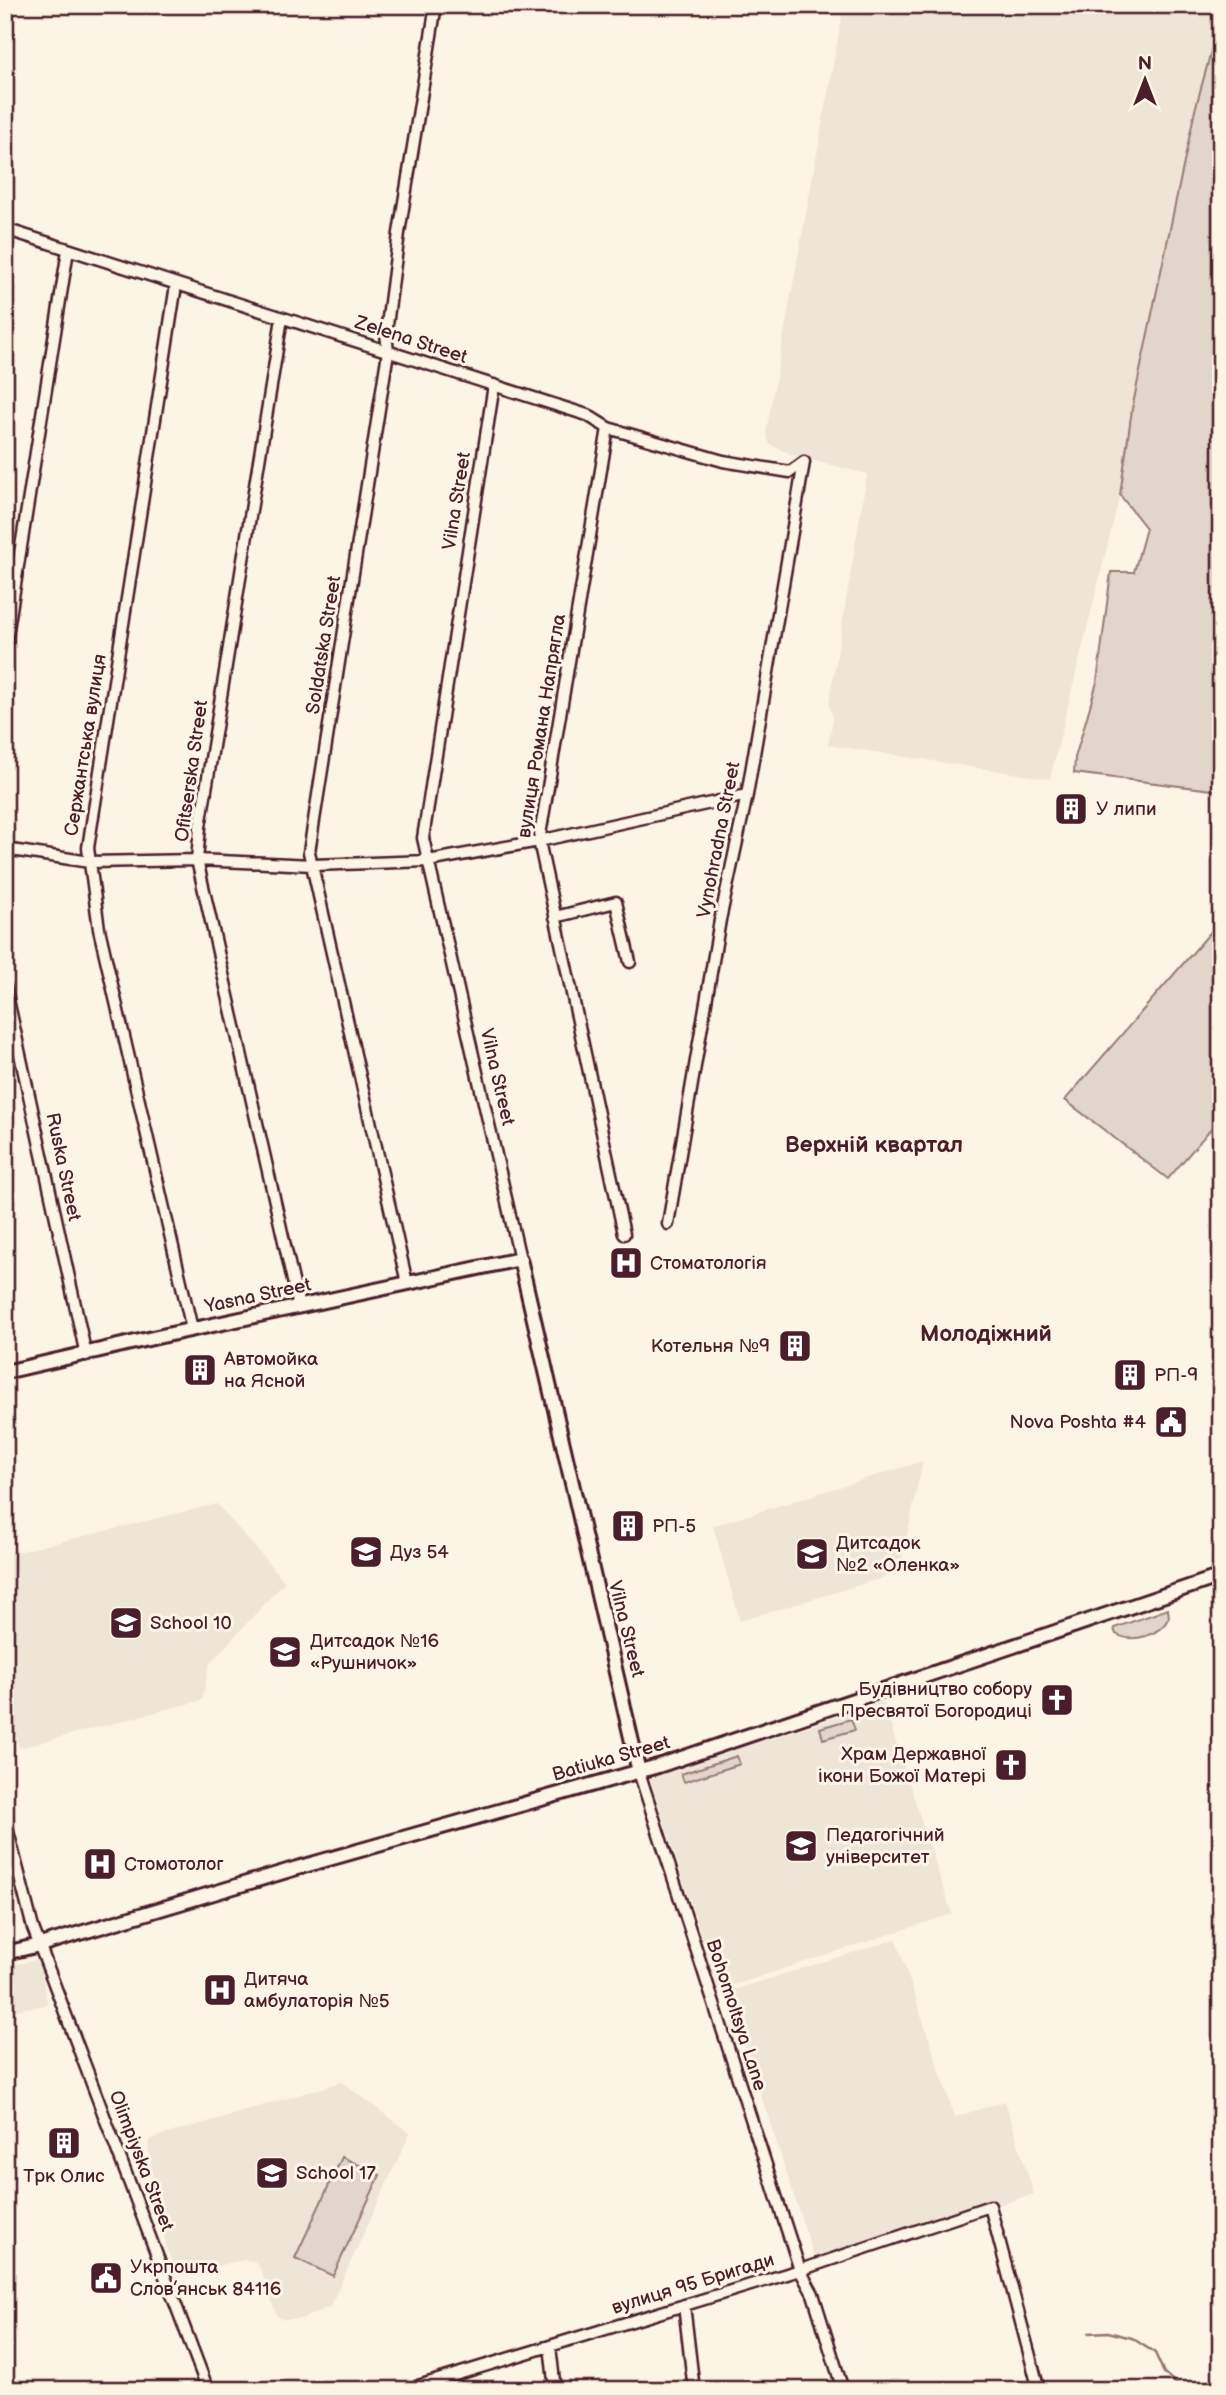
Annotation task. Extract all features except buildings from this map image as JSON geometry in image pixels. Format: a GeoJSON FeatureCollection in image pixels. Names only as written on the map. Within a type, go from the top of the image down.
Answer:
{"type":"FeatureCollection","features":[{"type":"Feature","properties":{"kind":"street","name":"Soldatska Street"},"geometry":{"type":"LineString","coordinates":[[408,1283],[309,852],[388,352],[386,333],[398,233],[436,5]]}},
{"type":"Feature","properties":{"kind":"street","name":"Zelena Street"},"geometry":{"type":"LineString","coordinates":[[5,229],[587,415],[608,428],[723,461],[789,472],[804,462]]}},
{"type":"Feature","properties":{"kind":"street"},"geometry":{"type":"LineString","coordinates":[[5,648],[68,250]]}},
{"type":"Feature","properties":{"kind":"street","name":"Сержантська вулиця"},"geometry":{"type":"LineString","coordinates":[[176,285],[88,848],[99,929],[192,1329]]}},
{"type":"Feature","properties":{"kind":"street","name":"Ofitserska Street"},"geometry":{"type":"LineString","coordinates":[[282,318],[200,827],[197,860],[299,1307]]}},
{"type":"Feature","properties":{"kind":"street","name":"Vilna Street"},"geometry":{"type":"LineString","coordinates":[[494,385],[423,838],[639,1772]]}},
{"type":"Feature","properties":{"kind":"street","name":"вулиця Романа Напрягла"},"geometry":{"type":"LineString","coordinates":[[608,428],[538,841],[624,1234]]}},
{"type":"Feature","properties":{"kind":"street","name":"Vynohradna Street"},"geometry":{"type":"LineString","coordinates":[[668,1224],[718,933],[747,795],[804,462]]}},
{"type":"Feature","properties":{"kind":"street"},"geometry":{"type":"LineString","coordinates":[[5,849],[90,862],[197,860],[313,865],[428,861],[538,841],[747,795]]}},
{"type":"Feature","properties":{"kind":"street"},"geometry":{"type":"LineString","coordinates":[[555,917],[616,902],[631,962]]}},
{"type":"Feature","properties":{"kind":"street","name":"Ruska Street"},"geometry":{"type":"LineString","coordinates":[[5,986],[86,1355]]}},
{"type":"Feature","properties":{"kind":"street","name":"Yasna Street"},"geometry":{"type":"LineString","coordinates":[[5,1373],[192,1329],[520,1259]]}},
{"type":"Feature","properties":{"kind":"street","name":"Batiuka Street"},"geometry":{"type":"LineString","coordinates":[[5,1953],[639,1772],[1221,1576]]}},
{"type":"Feature","properties":{"kind":"street","name":"Bohomoltsya Lane"},"geometry":{"type":"LineString","coordinates":[[639,1772],[800,2270],[813,2294],[843,2390]]}},
{"type":"Feature","properties":{"kind":"street","name":"Olimpiyska Street"},"geometry":{"type":"LineString","coordinates":[[5,1820],[33,1928],[208,2390]]}},
{"type":"Feature","properties":{"kind":"street","name":"вулиця 95 Бригади"},"geometry":{"type":"LineString","coordinates":[[405,2390],[800,2270],[989,2206],[1039,2390]]}},
{"type":"Feature","properties":{"kind":"street"},"geometry":{"type":"LineString","coordinates":[[684,2305],[694,2390]]}},
{"type":"Feature","properties":{"kind":"street"},"geometry":{"type":"LineString","coordinates":[[550,2346],[555,2390]]}},
{"type":"Feature","properties":{"kind":"shaded area"},"geometry":{"type":"Polygon","coordinates":[[[844,5],[1221,5],[1220,19],[1195,110],[1132,409],[1120,495],[1050,779],[828,745],[833,719],[829,703],[867,474],[792,455],[769,444],[766,432],[844,5]]]}},
{"type":"Feature","properties":{"kind":"shaded area"},"geometry":{"type":"Polygon","coordinates":[[[1220,19],[1221,791],[1074,773],[1075,758],[1097,682],[1111,572],[1134,572],[1146,528],[1120,495],[1132,409],[1195,110],[1220,19]]]}},
{"type":"Feature","properties":{"kind":"shaded area"},"geometry":{"type":"Polygon","coordinates":[[[1221,920],[1221,1117],[1168,1179],[1065,1100],[1221,920]]]}},
{"type":"Feature","properties":{"kind":"shaded area","name":"Дитсадок №2 «Оленка»"},"geometry":{"type":"Polygon","coordinates":[[[923,1461],[899,1573],[740,1621],[713,1526],[923,1461]]]}},
{"type":"Feature","properties":{"kind":"shaded area","name":"School 10"},"geometry":{"type":"Polygon","coordinates":[[[217,1504],[285,1582],[210,1663],[202,1700],[19,1748],[5,1691],[5,1555],[217,1504]]]}},
{"type":"Feature","properties":{"kind":"shaded area"},"geometry":{"type":"Polygon","coordinates":[[[1168,1609],[1169,1617],[1160,1629],[1153,1633],[1138,1638],[1116,1634],[1114,1628],[1168,1609]]]}},
{"type":"Feature","properties":{"kind":"shaded area","name":"Педагогічний університет"},"geometry":{"type":"Polygon","coordinates":[[[883,1702],[952,1914],[719,1990],[650,1778],[883,1702]]]}},
{"type":"Feature","properties":{"kind":"shaded area"},"geometry":{"type":"Polygon","coordinates":[[[851,1719],[855,1730],[823,1739],[820,1728],[851,1719]]]}},
{"type":"Feature","properties":{"kind":"shaded area"},"geometry":{"type":"Polygon","coordinates":[[[737,1756],[740,1764],[684,1782],[681,1774],[737,1756]]]}},
{"type":"Feature","properties":{"kind":"shaded area"},"geometry":{"type":"Polygon","coordinates":[[[896,1939],[955,2117],[1005,2101],[1034,2194],[816,2263],[727,1992],[896,1939]]]}},
{"type":"Feature","properties":{"kind":"shaded area"},"geometry":{"type":"Polygon","coordinates":[[[39,1959],[48,2005],[5,2011],[5,1967],[39,1959]]]}},
{"type":"Feature","properties":{"kind":"shaded area","name":"School 17"},"geometry":{"type":"Polygon","coordinates":[[[342,2082],[410,2133],[330,2307],[301,2319],[282,2319],[277,2316],[260,2268],[254,2261],[244,2260],[201,2269],[180,2277],[168,2253],[156,2203],[148,2144],[150,2139],[342,2082]]]}},
{"type":"Feature","properties":{"kind":"shaded area"},"geometry":{"type":"Polygon","coordinates":[[[342,2157],[380,2175],[333,2276],[295,2258],[342,2157]]]}},
{"type":"Feature","properties":{"kind":"waterway"},"geometry":{"type":"LineString","coordinates":[[1089,2333],[1108,2332],[1132,2338],[1155,2353],[1164,2373],[1180,2387],[1198,2390]]}},
{"type":"Feature","properties":{"kind":"place","name":"У липи"},"geometry":{"type":"Point","coordinates":[1071,809]}},
{"type":"Feature","properties":{"kind":"place","name":"Стоматологія"},"geometry":{"type":"Point","coordinates":[626,1263]}},
{"type":"Feature","properties":{"kind":"place","name":"Котельня №9"},"geometry":{"type":"Point","coordinates":[795,1346]}},
{"type":"Feature","properties":{"kind":"place","name":"Автомойка на Ясной"},"geometry":{"type":"Point","coordinates":[200,1370]}},
{"type":"Feature","properties":{"kind":"place","name":"РП-9"},"geometry":{"type":"Point","coordinates":[1130,1375]}},
{"type":"Feature","properties":{"kind":"place","name":"Nova Poshta #4"},"geometry":{"type":"Point","coordinates":[1171,1422]}},
{"type":"Feature","properties":{"kind":"place","name":"РП-5"},"geometry":{"type":"Point","coordinates":[628,1526]}},
{"type":"Feature","properties":{"kind":"place","name":"Дуз 54"},"geometry":{"type":"Point","coordinates":[366,1552]}},
{"type":"Feature","properties":{"kind":"place","name":"Дитсадок №2 «Оленка»"},"geometry":{"type":"Point","coordinates":[812,1554]}},
{"type":"Feature","properties":{"kind":"place","name":"School 10"},"geometry":{"type":"Point","coordinates":[126,1623]}},
{"type":"Feature","properties":{"kind":"place","name":"Дитсадок №16 «Рушничок»"},"geometry":{"type":"Point","coordinates":[285,1652]}},
{"type":"Feature","properties":{"kind":"place","name":"Будівництво собору Пресвятої Богородиці"},"geometry":{"type":"Point","coordinates":[1057,1700]}},
{"type":"Feature","properties":{"kind":"place","name":"Храм Державної ікони Божої Матері"},"geometry":{"type":"Point","coordinates":[1011,1765]}},
{"type":"Feature","properties":{"kind":"place","name":"Педагогічний університет"},"geometry":{"type":"Point","coordinates":[801,1846]}},
{"type":"Feature","properties":{"kind":"place","name":"Стомотолог"},"geometry":{"type":"Point","coordinates":[100,1864]}},
{"type":"Feature","properties":{"kind":"place","name":"Дитяча амбулаторія №5"},"geometry":{"type":"Point","coordinates":[220,1990]}},
{"type":"Feature","properties":{"kind":"place","name":"Трк Олис"},"geometry":{"type":"Point","coordinates":[64,2143]}},
{"type":"Feature","properties":{"kind":"place","name":"School 17"},"geometry":{"type":"Point","coordinates":[272,2173]}},
{"type":"Feature","properties":{"kind":"place","name":"Укрпошта Слов’янськ 84116"},"geometry":{"type":"Point","coordinates":[106,2278]}},
{"type":"Feature","properties":{"kind":"district","name":"Верхній квартал"},"geometry":{"type":"Point","coordinates":[874,1145]}},
{"type":"Feature","properties":{"kind":"district","name":"Молодіжний"},"geometry":{"type":"Point","coordinates":[986,1334]}}]}
